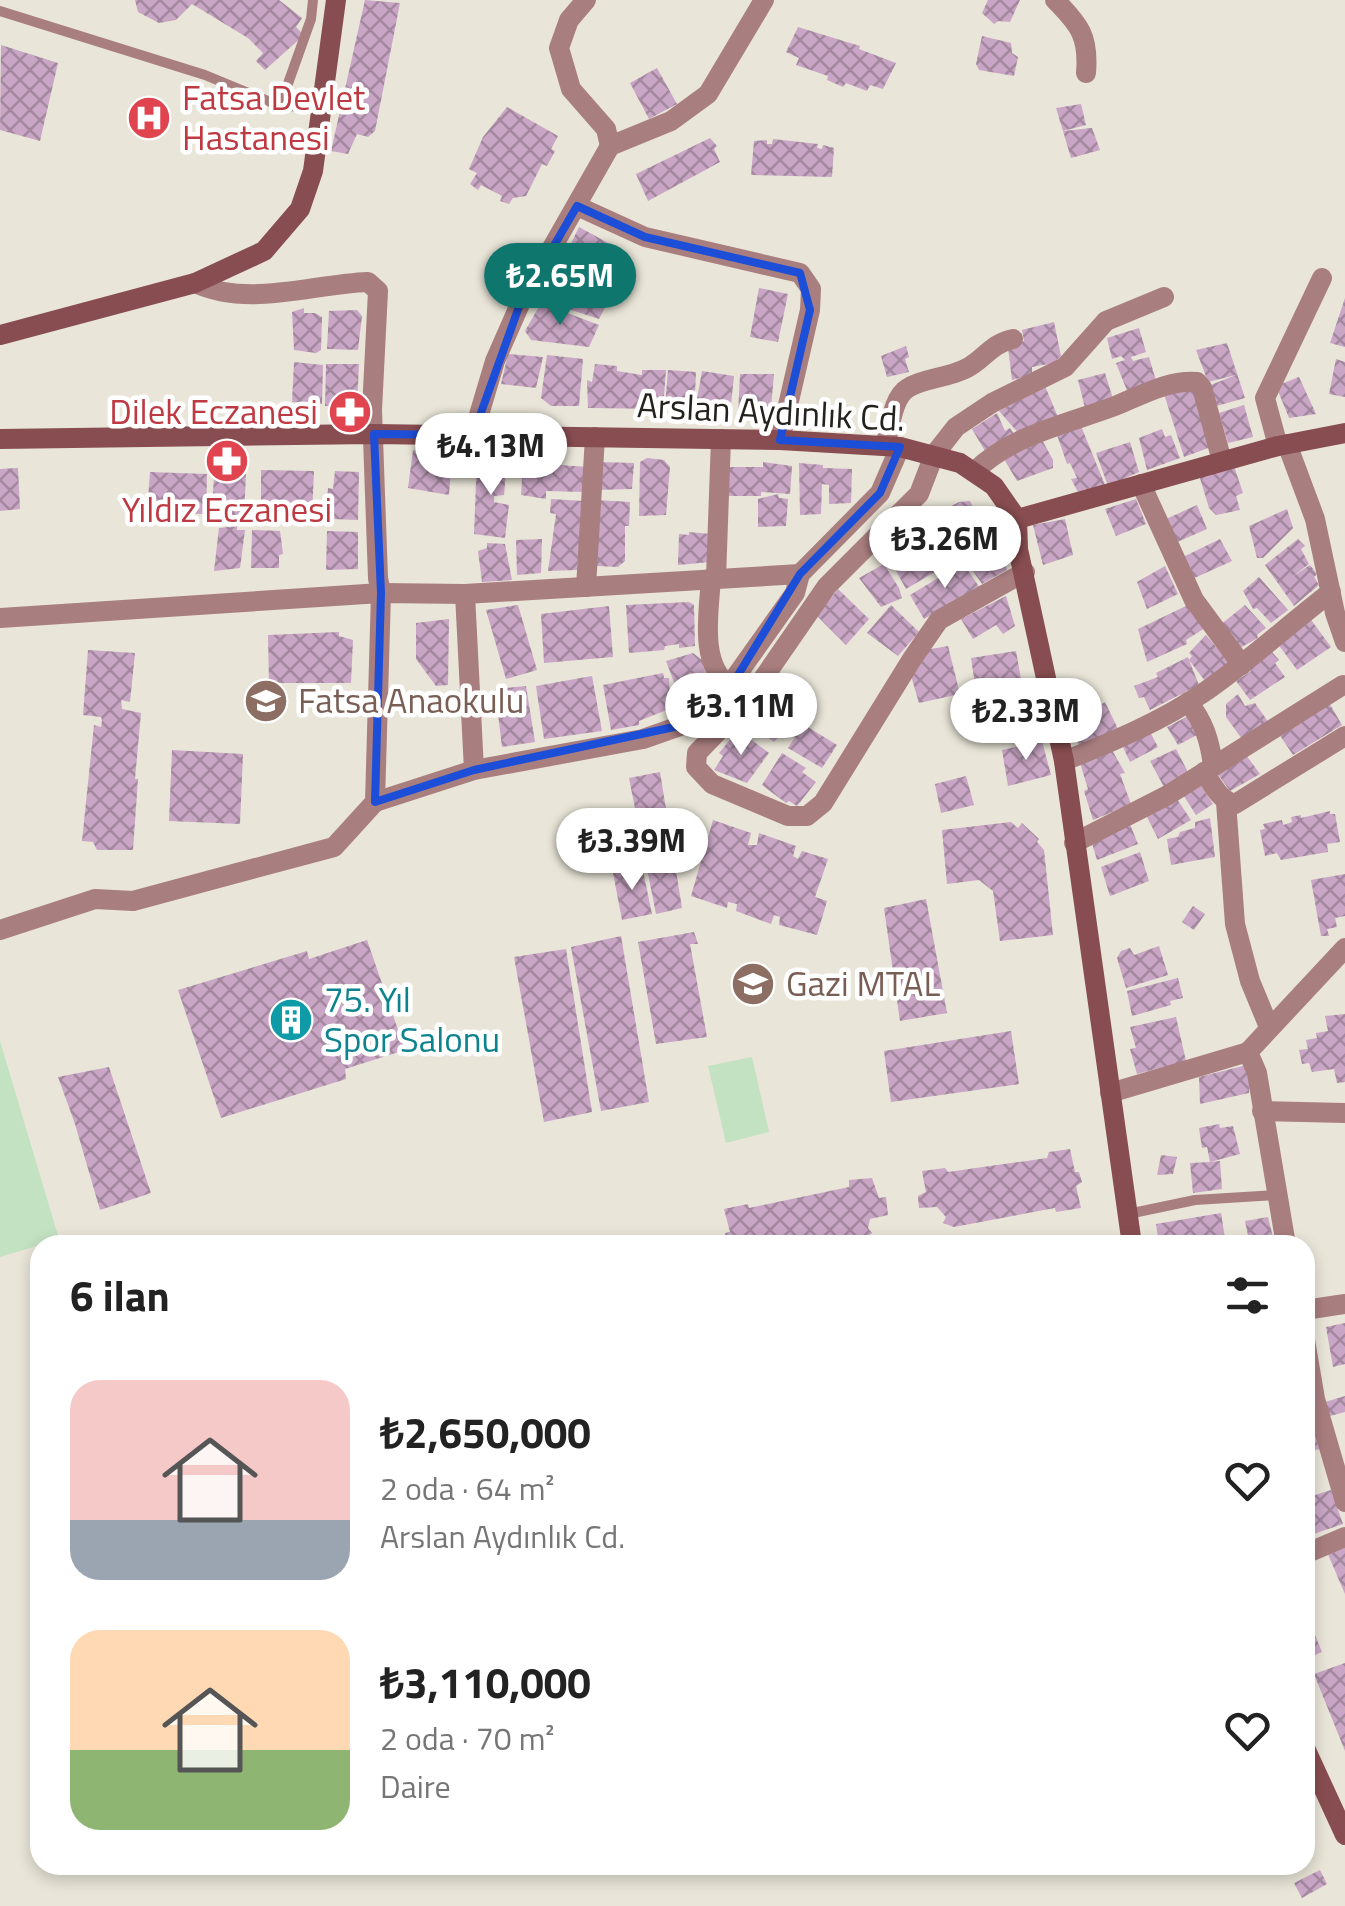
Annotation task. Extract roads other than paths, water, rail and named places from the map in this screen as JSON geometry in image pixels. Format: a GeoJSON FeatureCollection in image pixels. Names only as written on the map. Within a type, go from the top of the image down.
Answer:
{"type":"FeatureCollection","features":[{"type":"Feature","properties":{"kind":"street"},"geometry":{"type":"LineString","coordinates":[[0,335],[195,284],[264,251],[300,209],[313,171],[336,0]]}},
{"type":"Feature","properties":{"kind":"street"},"geometry":{"type":"LineString","coordinates":[[586,0],[568,20],[558,48],[571,89],[606,129],[610,146]]}},
{"type":"Feature","properties":{"kind":"street"},"geometry":{"type":"LineString","coordinates":[[473,435],[494,362],[520,304],[610,146],[671,121],[708,94],[764,0]]}},
{"type":"Feature","properties":{"kind":"street"},"geometry":{"type":"LineString","coordinates":[[1054,0],[1082,31],[1088,49],[1086,73]]}},
{"type":"Feature","properties":{"kind":"street"},"geometry":{"type":"LineString","coordinates":[[577,206],[646,238],[800,274],[811,289],[810,310],[780,440]]}},
{"type":"Feature","properties":{"kind":"street"},"geometry":{"type":"LineString","coordinates":[[1322,278],[1265,398],[1315,519],[1345,642]]}},
{"type":"Feature","properties":{"kind":"street"},"geometry":{"type":"LineString","coordinates":[[195,284],[216,293],[239,295],[368,282],[378,290],[372,410],[381,593],[376,802]]}},
{"type":"Feature","properties":{"kind":"street"},"geometry":{"type":"LineString","coordinates":[[1025,572],[939,620],[823,803],[807,816],[788,816],[712,784],[696,767],[697,753],[749,699],[828,586],[918,494],[934,454],[956,427],[1065,367],[1106,321],[1164,297]]}},
{"type":"Feature","properties":{"kind":"street"},"geometry":{"type":"LineString","coordinates":[[0,930],[95,899],[133,901],[334,847],[376,802],[474,770],[642,739],[714,714],[794,593],[800,574],[880,493],[892,446],[897,402],[907,388],[960,372],[992,346],[1013,339]]}},
{"type":"Feature","properties":{"kind":"street"},"geometry":{"type":"LineString","coordinates":[[974,472],[987,459],[1044,429],[1190,381],[1202,388],[1222,462]]}},
{"type":"Feature","properties":{"kind":"street"},"geometry":{"type":"LineString","coordinates":[[1016,520],[1282,445],[1345,432]]}},
{"type":"Feature","properties":{"kind":"street","name":"Arslan Aydınlık Cd."},"geometry":{"type":"LineString","coordinates":[[0,439],[374,434],[780,440],[892,446],[934,454],[960,463],[994,486],[1016,520],[1018,549],[1064,761],[1131,1235]]}},
{"type":"Feature","properties":{"kind":"street"},"geometry":{"type":"LineString","coordinates":[[586,588],[595,437]]}},
{"type":"Feature","properties":{"kind":"street"},"geometry":{"type":"LineString","coordinates":[[721,439],[707,637],[718,677],[729,686]]}},
{"type":"Feature","properties":{"kind":"street"},"geometry":{"type":"LineString","coordinates":[[1142,484],[1194,600],[1242,665]]}},
{"type":"Feature","properties":{"kind":"street"},"geometry":{"type":"LineString","coordinates":[[0,618],[381,593],[465,594],[800,574]]}},
{"type":"Feature","properties":{"kind":"street"},"geometry":{"type":"LineString","coordinates":[[1064,761],[1124,738],[1188,702],[1242,665],[1330,592]]}},
{"type":"Feature","properties":{"kind":"street"},"geometry":{"type":"LineString","coordinates":[[465,594],[474,770]]}},
{"type":"Feature","properties":{"kind":"street"},"geometry":{"type":"LineString","coordinates":[[1074,842],[1168,795],[1344,681]]}},
{"type":"Feature","properties":{"kind":"street"},"geometry":{"type":"LineString","coordinates":[[1188,702],[1210,740],[1209,769],[1226,802],[1235,924],[1250,980],[1269,1027]]}},
{"type":"Feature","properties":{"kind":"street"},"geometry":{"type":"LineString","coordinates":[[1226,802],[1235,804],[1345,736]]}},
{"type":"Feature","properties":{"kind":"street"},"geometry":{"type":"LineString","coordinates":[[1110,1093],[1248,1052],[1345,948]]}},
{"type":"Feature","properties":{"kind":"street"},"geometry":{"type":"LineString","coordinates":[[1248,1052],[1257,1073],[1284,1235]]}},
{"type":"Feature","properties":{"kind":"street"},"geometry":{"type":"LineString","coordinates":[[1262,1111],[1345,1113]]}},
{"type":"Feature","properties":{"kind":"street"},"geometry":{"type":"LineString","coordinates":[[1315,1308],[1345,1304]]}},
{"type":"Feature","properties":{"kind":"street"},"geometry":{"type":"LineString","coordinates":[[1315,1399],[1345,1502]]}},
{"type":"Feature","properties":{"kind":"street"},"geometry":{"type":"LineString","coordinates":[[1315,1550],[1345,1537]]}},
{"type":"Feature","properties":{"kind":"street"},"geometry":{"type":"LineString","coordinates":[[1315,1769],[1344,1830]]}},
{"type":"Feature","properties":{"kind":"lane"},"geometry":{"type":"LineString","coordinates":[[2,0],[0,9],[205,75],[280,106],[322,107]]}},
{"type":"Feature","properties":{"kind":"lane"},"geometry":{"type":"LineString","coordinates":[[280,106],[313,0]]}},
{"type":"Feature","properties":{"kind":"lane"},"geometry":{"type":"LineString","coordinates":[[1128,1214],[1195,1200],[1275,1196]]}},
{"type":"Feature","properties":{"kind":"place","name":"Fatsa Devlet Hastanesi"},"geometry":{"type":"Point","coordinates":[149,118]}},
{"type":"Feature","properties":{"kind":"place","name":"Dilek Eczanesi"},"geometry":{"type":"Point","coordinates":[350,412]}},
{"type":"Feature","properties":{"kind":"place","name":"Yıldız Eczanesi"},"geometry":{"type":"Point","coordinates":[227,461]}},
{"type":"Feature","properties":{"kind":"place","name":"Fatsa Anaokulu"},"geometry":{"type":"Point","coordinates":[266,701]}},
{"type":"Feature","properties":{"kind":"place","name":"Gazi MTAL"},"geometry":{"type":"Point","coordinates":[753,984]}},
{"type":"Feature","properties":{"kind":"place","name":"75. Yıl Spor Salonu"},"geometry":{"type":"Point","coordinates":[291,1020]}}]}
